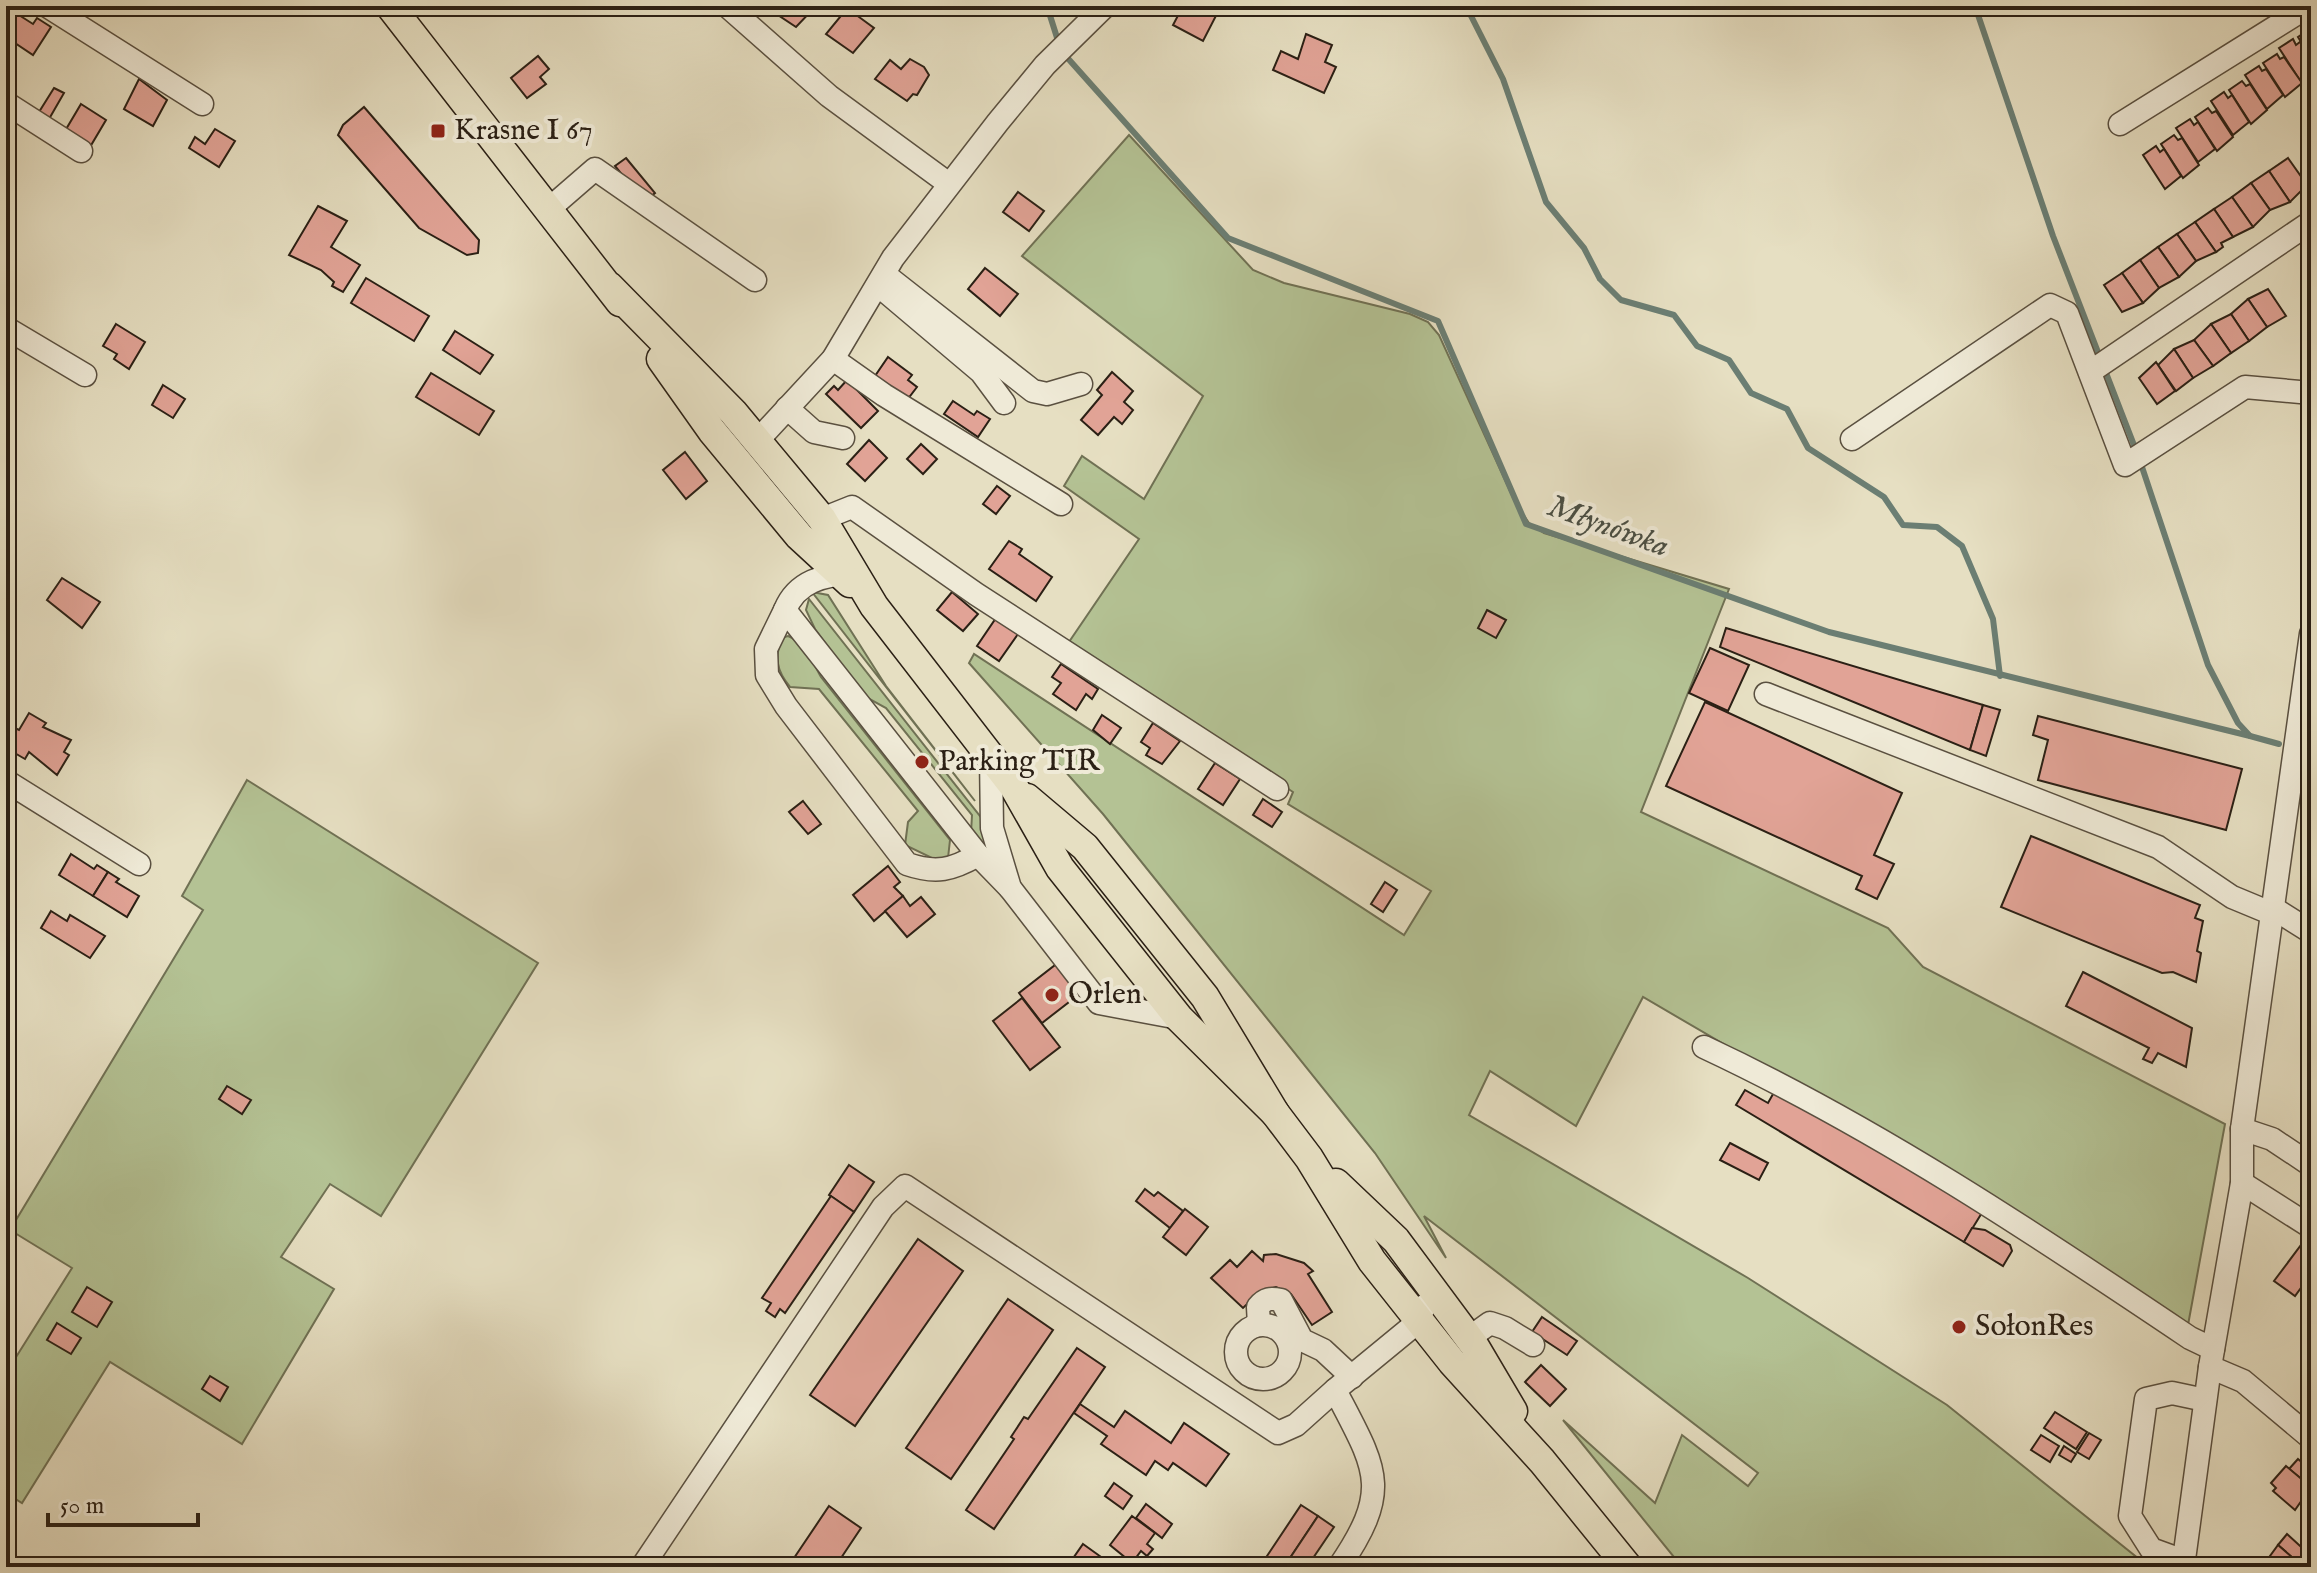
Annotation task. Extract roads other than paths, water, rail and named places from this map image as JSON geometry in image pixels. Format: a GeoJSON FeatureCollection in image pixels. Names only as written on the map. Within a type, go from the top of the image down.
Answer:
{"type":"FeatureCollection","features":[{"type":"Feature","properties":{"kind":"main road"},"geometry":{"type":"LineString","coordinates":[[390,6],[610,287],[712,431],[799,536],[847,574],[991,756],[1014,787],[1060,868],[1179,1018],[1275,1113]]}},
{"type":"Feature","properties":{"kind":"main road"},"geometry":{"type":"LineString","coordinates":[[610,287],[758,440],[822,519],[847,574]]}},
{"type":"Feature","properties":{"kind":"main road"},"geometry":{"type":"LineString","coordinates":[[1014,787],[1085,847],[1205,997],[1275,1113],[1309,1158],[1372,1261],[1452,1362],[1542,1461],[1628,1567]]}},
{"type":"Feature","properties":{"kind":"main road"},"geometry":{"type":"LineString","coordinates":[[1309,1158],[1396,1240],[1423,1275],[1469,1338],[1542,1461]]}},
{"type":"Feature","properties":{"kind":"street"},"geometry":{"type":"LineString","coordinates":[[47,6],[202,104]]}},
{"type":"Feature","properties":{"kind":"street"},"geometry":{"type":"LineString","coordinates":[[727,6],[829,96],[949,184]]}},
{"type":"Feature","properties":{"kind":"street"},"geometry":{"type":"LineString","coordinates":[[758,440],[833,359],[881,279],[949,184],[1045,65],[1078,36],[1105,6]]}},
{"type":"Feature","properties":{"kind":"street"},"geometry":{"type":"LineString","coordinates":[[2120,124],[2309,6]]}},
{"type":"Feature","properties":{"kind":"street"},"geometry":{"type":"LineString","coordinates":[[6,103],[81,151]]}},
{"type":"Feature","properties":{"kind":"street"},"geometry":{"type":"LineString","coordinates":[[550,208],[595,169],[755,280]]}},
{"type":"Feature","properties":{"kind":"street"},"geometry":{"type":"LineString","coordinates":[[2090,372],[2311,222]]}},
{"type":"Feature","properties":{"kind":"street"},"geometry":{"type":"LineString","coordinates":[[881,279],[1033,391],[1047,394],[1081,384]]}},
{"type":"Feature","properties":{"kind":"street"},"geometry":{"type":"LineString","coordinates":[[881,279],[981,372],[1004,403]]}},
{"type":"Feature","properties":{"kind":"street"},"geometry":{"type":"LineString","coordinates":[[1852,439],[2050,305],[2067,313],[2125,465],[2245,387],[2311,393]]}},
{"type":"Feature","properties":{"kind":"street"},"geometry":{"type":"LineString","coordinates":[[6,328],[85,375]]}},
{"type":"Feature","properties":{"kind":"street"},"geometry":{"type":"LineString","coordinates":[[833,359],[884,395],[1061,504]]}},
{"type":"Feature","properties":{"kind":"street"},"geometry":{"type":"LineString","coordinates":[[787,408],[814,432],[843,438]]}},
{"type":"Feature","properties":{"kind":"street"},"geometry":{"type":"LineString","coordinates":[[822,519],[852,507],[976,594],[1277,789]]}},
{"type":"Feature","properties":{"kind":"street"},"geometry":{"type":"LineString","coordinates":[[847,574],[801,585],[792,593],[766,649],[767,675],[786,706],[907,864],[928,872],[954,869],[978,855]]}},
{"type":"Feature","properties":{"kind":"street"},"geometry":{"type":"LineString","coordinates":[[785,610],[1099,1003],[1117,1009],[1136,1008],[1179,1018]]}},
{"type":"Feature","properties":{"kind":"street"},"geometry":{"type":"LineString","coordinates":[[2205,1400],[2172,1393],[2146,1399],[2136,1464],[2130,1516],[2151,1549],[2183,1564],[2211,1358],[2242,1183],[2242,1129],[2311,634]]}},
{"type":"Feature","properties":{"kind":"street"},"geometry":{"type":"LineString","coordinates":[[1766,694],[2158,847],[2232,897],[2273,911],[2311,932]]}},
{"type":"Feature","properties":{"kind":"street"},"geometry":{"type":"LineString","coordinates":[[991,756],[992,828],[1010,888]]}},
{"type":"Feature","properties":{"kind":"street"},"geometry":{"type":"LineString","coordinates":[[6,781],[139,864]]}},
{"type":"Feature","properties":{"kind":"street"},"geometry":{"type":"LineString","coordinates":[[1136,1008],[1149,980],[1149,961],[1139,916]]}},
{"type":"Feature","properties":{"kind":"street"},"geometry":{"type":"LineString","coordinates":[[1704,1047],[1777,1081],[2031,1230],[2190,1338],[2311,1438]]}},
{"type":"Feature","properties":{"kind":"street"},"geometry":{"type":"LineString","coordinates":[[2242,1129],[2272,1139],[2311,1165]]}},
{"type":"Feature","properties":{"kind":"street"},"geometry":{"type":"LineString","coordinates":[[2242,1183],[2311,1227]]}},
{"type":"Feature","properties":{"kind":"street"},"geometry":{"type":"LineString","coordinates":[[642,1567],[883,1207],[905,1186],[1278,1433],[1296,1425],[1419,1321],[1424,1309],[1423,1275]]}},
{"type":"Feature","properties":{"kind":"street"},"geometry":{"type":"LineString","coordinates":[[1259,1325],[1258,1307],[1262,1301],[1272,1298],[1281,1300],[1302,1340],[1323,1350],[1343,1384],[1367,1453],[1374,1494],[1366,1528],[1339,1567]]}},
{"type":"Feature","properties":{"kind":"street"},"geometry":{"type":"LineString","coordinates":[[1469,1338],[1490,1323],[1533,1345]]}},
{"type":"Feature","properties":{"kind":"waterway","name":"Młynówka"},"geometry":{"type":"LineString","coordinates":[[1047,6],[1059,44]]}},
{"type":"Feature","properties":{"kind":"waterway"},"geometry":{"type":"LineString","coordinates":[[1466,6],[1503,79],[1546,202],[1584,248],[1600,279],[1621,300],[1674,315],[1697,346],[1729,360],[1751,393],[1787,409],[1808,448],[1884,497],[1903,525],[1937,527],[1962,546],[1993,619],[2000,676]]}},
{"type":"Feature","properties":{"kind":"waterway","name":"Młynówka"},"geometry":{"type":"LineString","coordinates":[[1975,6],[2053,236],[2139,458],[2208,665],[2238,723],[2250,736],[2279,744]]}},
{"type":"Feature","properties":{"kind":"waterway","name":"Młynówka"},"geometry":{"type":"LineString","coordinates":[[1064,54],[1228,238],[1438,321],[1526,524],[1829,632],[2250,736]]}},
{"type":"Feature","properties":{"kind":"place","name":"Krasne I 67"},"geometry":{"type":"Point","coordinates":[438,131]}},
{"type":"Feature","properties":{"kind":"place","name":"Parking TIR"},"geometry":{"type":"Point","coordinates":[922,762]}},
{"type":"Feature","properties":{"kind":"place","name":"Orlen"},"geometry":{"type":"Point","coordinates":[1052,995]}},
{"type":"Feature","properties":{"kind":"place","name":"SołonRes"},"geometry":{"type":"Point","coordinates":[1959,1327]}}]}
